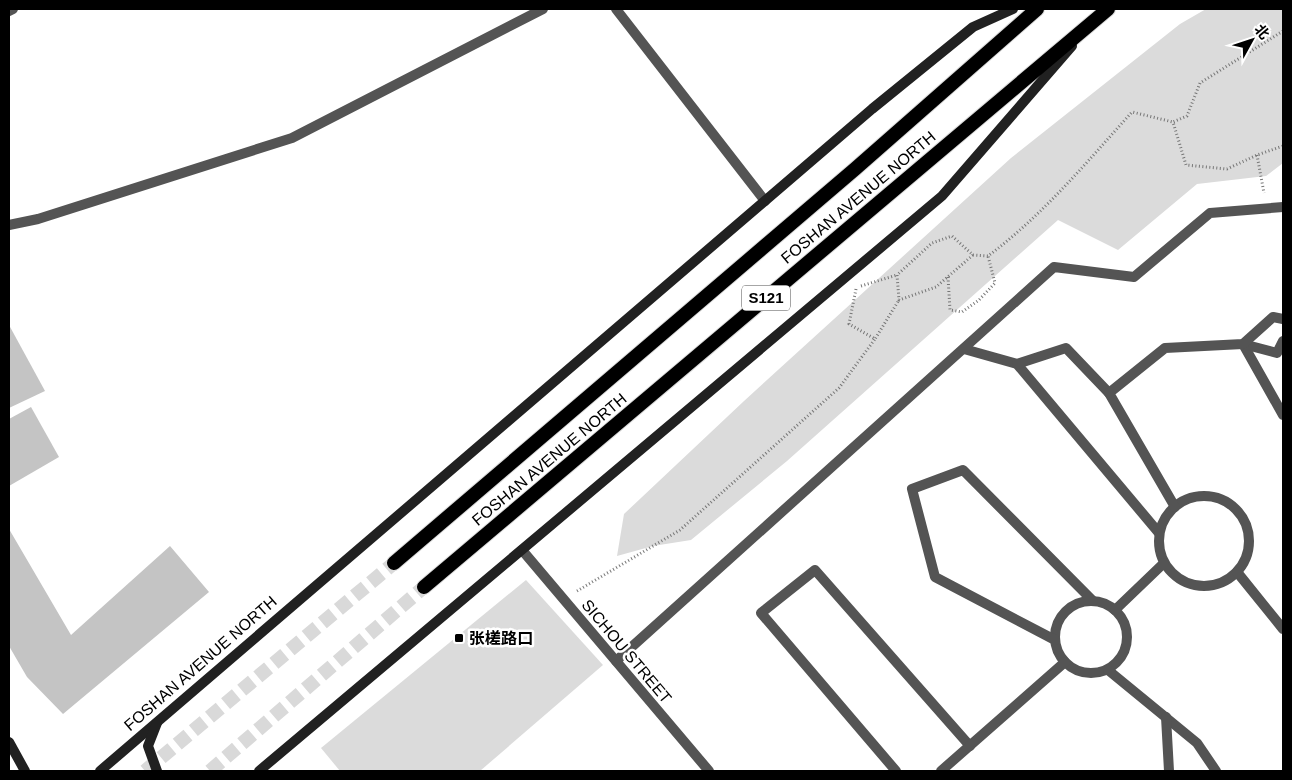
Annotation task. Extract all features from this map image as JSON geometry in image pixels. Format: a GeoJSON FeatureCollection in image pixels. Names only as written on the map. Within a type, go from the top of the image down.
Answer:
{"type":"FeatureCollection","features":[{"type":"Feature","properties":{"kind":"highway","name":"FOSHAN AVENUE NORTH"},"geometry":{"type":"LineString","coordinates":[[394,563],[855,169],[1037,9]]}},
{"type":"Feature","properties":{"kind":"highway","name":"FOSHAN AVENUE NORTH"},"geometry":{"type":"LineString","coordinates":[[424,588],[1108,9]]}},
{"type":"Feature","properties":{"kind":"main road","name":"FOSHAN AVENUE NORTH"},"geometry":{"type":"LineString","coordinates":[[100,771],[765,201],[973,27],[1013,9]]}},
{"type":"Feature","properties":{"kind":"main road"},"geometry":{"type":"LineString","coordinates":[[259,771],[942,196],[1095,20],[1119,9]]}},
{"type":"Feature","properties":{"kind":"main road"},"geometry":{"type":"LineString","coordinates":[[157,722],[148,746],[157,771]]}},
{"type":"Feature","properties":{"kind":"main road"},"geometry":{"type":"LineString","coordinates":[[9,742],[25,771]]}},
{"type":"Feature","properties":{"kind":"street"},"geometry":{"type":"LineString","coordinates":[[9,11],[14,9]]}},
{"type":"Feature","properties":{"kind":"street"},"geometry":{"type":"LineString","coordinates":[[9,225],[38,218],[292,138],[542,9]]}},
{"type":"Feature","properties":{"kind":"street"},"geometry":{"type":"LineString","coordinates":[[616,9],[765,201]]}},
{"type":"Feature","properties":{"kind":"street"},"geometry":{"type":"LineString","coordinates":[[616,661],[1054,267],[1134,277],[1210,213],[1283,207]]}},
{"type":"Feature","properties":{"kind":"street"},"geometry":{"type":"LineString","coordinates":[[1244,344],[1273,317],[1283,320]]}},
{"type":"Feature","properties":{"kind":"street"},"geometry":{"type":"LineString","coordinates":[[1108,393],[1165,348],[1244,344],[1277,353],[1283,341]]}},
{"type":"Feature","properties":{"kind":"street"},"geometry":{"type":"LineString","coordinates":[[1244,344],[1283,414]]}},
{"type":"Feature","properties":{"kind":"street"},"geometry":{"type":"LineString","coordinates":[[964,349],[1017,364],[1066,348],[1108,393],[1175,507]]}},
{"type":"Feature","properties":{"kind":"street"},"geometry":{"type":"LineString","coordinates":[[1017,364],[1159,533]]}},
{"type":"Feature","properties":{"kind":"street"},"geometry":{"type":"LineString","coordinates":[[1055,640],[935,577],[912,489],[963,470],[1093,601]]}},
{"type":"Feature","properties":{"kind":"street"},"geometry":{"type":"LineString","coordinates":[[1203,496],[1218,499],[1232,506],[1242,518],[1248,532],[1248,548],[1244,561],[1226,581],[1212,586],[1198,586],[1185,582],[1173,574],[1164,563],[1159,549],[1159,533],[1165,519],[1175,507],[1188,499],[1203,496]]}},
{"type":"Feature","properties":{"kind":"street","name":"SICHOU STREET"},"geometry":{"type":"LineString","coordinates":[[522,550],[709,771]]}},
{"type":"Feature","properties":{"kind":"street"},"geometry":{"type":"LineString","coordinates":[[1115,610],[1164,563]]}},
{"type":"Feature","properties":{"kind":"street"},"geometry":{"type":"LineString","coordinates":[[896,771],[761,613],[815,570],[970,746]]}},
{"type":"Feature","properties":{"kind":"street"},"geometry":{"type":"LineString","coordinates":[[1236,572],[1283,629]]}},
{"type":"Feature","properties":{"kind":"street"},"geometry":{"type":"LineString","coordinates":[[1081,602],[1105,603],[1115,610],[1125,624],[1128,642],[1118,663],[1108,670],[1097,674],[1085,673],[1065,662],[1058,652],[1055,640],[1056,628],[1061,616],[1081,602]]}},
{"type":"Feature","properties":{"kind":"street"},"geometry":{"type":"LineString","coordinates":[[941,771],[1065,662]]}},
{"type":"Feature","properties":{"kind":"street"},"geometry":{"type":"LineString","coordinates":[[1108,670],[1197,743],[1216,771]]}},
{"type":"Feature","properties":{"kind":"street"},"geometry":{"type":"LineString","coordinates":[[1166,717],[1169,771]]}},
{"type":"Feature","properties":{"kind":"path"},"geometry":{"type":"LineString","coordinates":[[875,339],[849,324],[856,288],[896,276],[932,243],[952,236],[972,255],[988,256],[1020,232],[1068,184],[1132,112],[1172,122],[1187,116],[1200,83],[1283,31]]}},
{"type":"Feature","properties":{"kind":"path"},"geometry":{"type":"LineString","coordinates":[[1172,122],[1186,165],[1227,169],[1257,155],[1283,146]]}},
{"type":"Feature","properties":{"kind":"path"},"geometry":{"type":"LineString","coordinates":[[1257,155],[1267,209]]}},
{"type":"Feature","properties":{"kind":"path"},"geometry":{"type":"LineString","coordinates":[[899,300],[936,287],[972,255]]}},
{"type":"Feature","properties":{"kind":"path"},"geometry":{"type":"LineString","coordinates":[[948,276],[950,310],[962,312],[979,300],[995,283],[988,256]]}},
{"type":"Feature","properties":{"kind":"path"},"geometry":{"type":"LineString","coordinates":[[564,599],[680,530],[840,388],[875,339],[899,300],[896,276]]}},
{"type":"Feature","properties":{"kind":"shaded area"},"geometry":{"type":"Polygon","coordinates":[[[1206,9],[1283,9],[1283,163],[1266,176],[1197,184],[1118,250],[1058,220],[787,461],[691,540],[653,546],[617,556],[624,514],[744,401],[1011,158],[1180,24],[1206,9]]]}},
{"type":"Feature","properties":{"kind":"shaded area"},"geometry":{"type":"Polygon","coordinates":[[[526,580],[603,665],[480,771],[340,771],[321,748],[526,580]]]}},
{"type":"Feature","properties":{"kind":"building"},"geometry":{"type":"Polygon","coordinates":[[[9,325],[45,391],[9,408],[9,325]]]}},
{"type":"Feature","properties":{"kind":"building"},"geometry":{"type":"Polygon","coordinates":[[[31,407],[59,457],[9,486],[9,419],[31,407]]]}},
{"type":"Feature","properties":{"kind":"building"},"geometry":{"type":"Polygon","coordinates":[[[9,529],[71,635],[170,546],[209,592],[63,714],[27,677],[9,646],[9,529]]]}},
{"type":"Feature","properties":{"kind":"tunnel"},"geometry":{"type":"LineString","coordinates":[[145,771],[394,563]]}},
{"type":"Feature","properties":{"kind":"tunnel"},"geometry":{"type":"LineString","coordinates":[[210,771],[424,587]]}},
{"type":"Feature","properties":{"kind":"place","name":"张槎路口"},"geometry":{"type":"Point","coordinates":[459,638]}}]}
